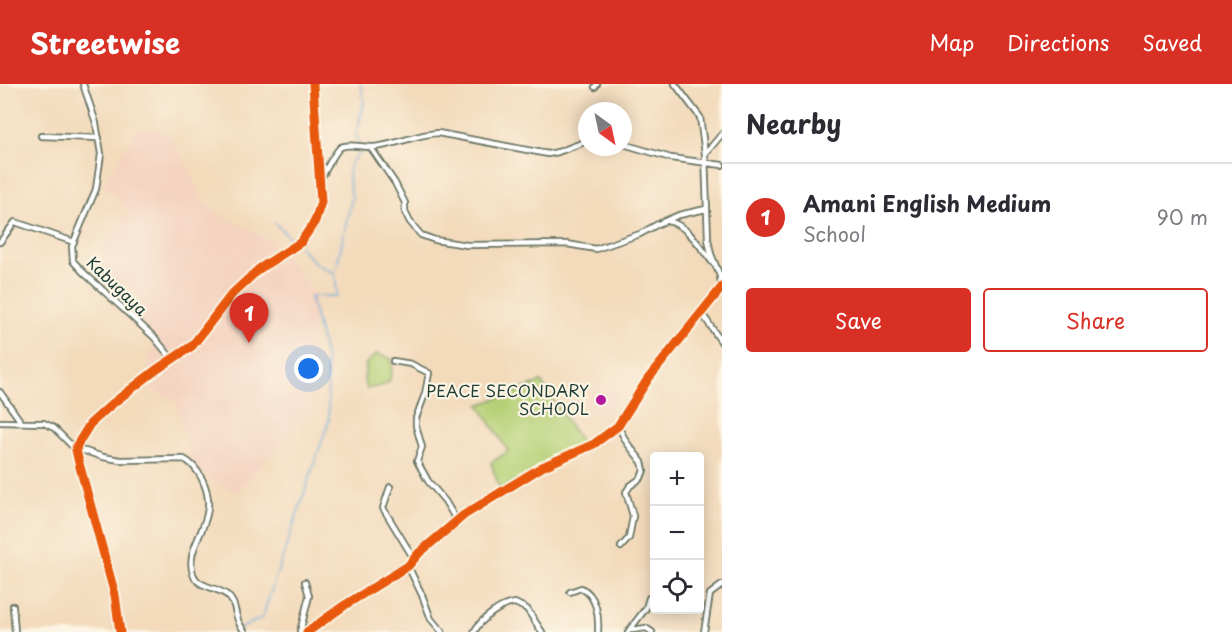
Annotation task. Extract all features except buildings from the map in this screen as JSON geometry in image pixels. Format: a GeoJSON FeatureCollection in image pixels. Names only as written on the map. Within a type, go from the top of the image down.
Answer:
{"type":"FeatureCollection","features":[{"type":"Feature","properties":{"kind":"street","name":"Kabugaya"},"geometry":{"type":"LineString","coordinates":[[84,84],[99,138],[101,154],[98,179],[90,206],[72,246],[74,261],[83,273],[154,338],[172,359]]}},
{"type":"Feature","properties":{"kind":"street"},"geometry":{"type":"LineString","coordinates":[[76,451],[83,433],[98,416],[196,342],[232,294],[249,277],[301,242],[315,221],[321,202],[313,84]]}},
{"type":"Feature","properties":{"kind":"street"},"geometry":{"type":"LineString","coordinates":[[308,632],[345,605],[408,566],[458,521],[481,504],[542,467],[594,444],[618,426],[648,379],[721,288],[720,276],[708,238],[705,154],[700,117],[675,84]]}},
{"type":"Feature","properties":{"kind":"street"},"geometry":{"type":"LineString","coordinates":[[319,183],[339,149],[345,146],[364,148],[438,133],[548,154],[578,144]]}},
{"type":"Feature","properties":{"kind":"street"},"geometry":{"type":"LineString","coordinates":[[705,154],[722,134]]}},
{"type":"Feature","properties":{"kind":"street"},"geometry":{"type":"LineString","coordinates":[[41,136],[99,138]]}},
{"type":"Feature","properties":{"kind":"street"},"geometry":{"type":"LineString","coordinates":[[371,147],[395,183],[405,203],[405,212],[410,222],[421,235],[435,240],[467,245],[567,244],[596,249],[640,234],[658,224],[706,209]]}},
{"type":"Feature","properties":{"kind":"street"},"geometry":{"type":"LineString","coordinates":[[632,147],[671,158],[722,165]]}},
{"type":"Feature","properties":{"kind":"street"},"geometry":{"type":"LineString","coordinates":[[681,227],[687,214]]}},
{"type":"Feature","properties":{"kind":"street"},"geometry":{"type":"LineString","coordinates":[[667,221],[681,227],[715,265]]}},
{"type":"Feature","properties":{"kind":"street"},"geometry":{"type":"LineString","coordinates":[[0,242],[15,222],[74,242]]}},
{"type":"Feature","properties":{"kind":"street"},"geometry":{"type":"LineString","coordinates":[[701,312],[722,343]]}},
{"type":"Feature","properties":{"kind":"street"},"geometry":{"type":"LineString","coordinates":[[715,330],[722,334]]}},
{"type":"Feature","properties":{"kind":"street"},"geometry":{"type":"LineString","coordinates":[[393,361],[411,364],[429,373],[425,394],[416,418],[422,447],[417,461],[428,481],[458,521]]}},
{"type":"Feature","properties":{"kind":"street"},"geometry":{"type":"LineString","coordinates":[[0,392],[21,422]]}},
{"type":"Feature","properties":{"kind":"street"},"geometry":{"type":"LineString","coordinates":[[0,422],[38,422],[49,425],[76,451],[115,595],[120,632]]}},
{"type":"Feature","properties":{"kind":"street"},"geometry":{"type":"LineString","coordinates":[[618,426],[627,443],[642,462],[644,470],[641,478],[626,492],[633,516],[629,538],[621,547]]}},
{"type":"Feature","properties":{"kind":"street"},"geometry":{"type":"LineString","coordinates":[[76,451],[85,451],[111,459],[184,459],[191,463],[204,485],[208,500],[206,520],[191,555],[194,577],[202,585],[214,587],[229,597],[235,605],[237,619],[245,632]]}},
{"type":"Feature","properties":{"kind":"street"},"geometry":{"type":"LineString","coordinates":[[390,488],[383,508],[414,559]]}},
{"type":"Feature","properties":{"kind":"street"},"geometry":{"type":"LineString","coordinates":[[408,566],[423,595],[431,620],[442,632]]}},
{"type":"Feature","properties":{"kind":"street"},"geometry":{"type":"LineString","coordinates":[[300,632],[309,596],[305,582]]}},
{"type":"Feature","properties":{"kind":"street"},"geometry":{"type":"LineString","coordinates":[[704,632],[710,594],[722,585]]}},
{"type":"Feature","properties":{"kind":"street"},"geometry":{"type":"LineString","coordinates":[[570,592],[581,588],[586,591],[597,608],[598,632]]}},
{"type":"Feature","properties":{"kind":"street"},"geometry":{"type":"LineString","coordinates":[[628,631],[646,608],[649,598]]}},
{"type":"Feature","properties":{"kind":"street"},"geometry":{"type":"LineString","coordinates":[[474,632],[486,618],[505,606],[515,603],[527,609],[542,632]]}},
{"type":"Feature","properties":{"kind":"street"},"geometry":{"type":"LineString","coordinates":[[13,606],[15,632]]}},
{"type":"Feature","properties":{"kind":"street"},"geometry":{"type":"LineString","coordinates":[[628,631],[635,628],[646,628],[652,632]]}},
{"type":"Feature","properties":{"kind":"shaded area"},"geometry":{"type":"Polygon","coordinates":[[[137,129],[168,132],[200,196],[219,215],[265,237],[295,267],[316,297],[310,410],[237,493],[193,470],[176,401],[144,387],[154,341],[124,320],[97,281],[96,269],[101,245],[129,210],[104,185],[137,129]]]}},
{"type":"Feature","properties":{"kind":"shaded area","name":"PEACE SECONDARY SCHOOL"},"geometry":{"type":"Polygon","coordinates":[[[599,381],[620,396],[603,418],[583,404],[599,381]]]}},
{"type":"Feature","properties":{"kind":"green space"},"geometry":{"type":"Polygon","coordinates":[[[376,354],[390,358],[392,373],[389,382],[367,389],[364,381],[366,363],[376,354]]]}},
{"type":"Feature","properties":{"kind":"green space"},"geometry":{"type":"Polygon","coordinates":[[[541,382],[583,445],[500,490],[491,463],[508,451],[479,405],[541,382]]]}},
{"type":"Feature","properties":{"kind":"waterway"},"geometry":{"type":"LineString","coordinates":[[360,144],[356,135],[364,103],[361,84]]}},
{"type":"Feature","properties":{"kind":"waterway"},"geometry":{"type":"LineString","coordinates":[[335,274],[352,197],[348,177],[350,164],[362,150]]}},
{"type":"Feature","properties":{"kind":"waterway"},"geometry":{"type":"LineString","coordinates":[[275,223],[295,243]]}},
{"type":"Feature","properties":{"kind":"waterway"},"geometry":{"type":"LineString","coordinates":[[233,632],[262,618],[329,420],[326,359],[310,296],[337,296],[335,274],[315,263],[299,246]]}},
{"type":"Feature","properties":{"kind":"cycle path"},"geometry":{"type":"LineString","coordinates":[[120,632],[115,595],[80,467],[77,445],[90,424],[112,404],[192,346],[232,294],[259,269],[301,242],[315,221],[321,202],[313,84]]}},
{"type":"Feature","properties":{"kind":"cycle path"},"geometry":{"type":"LineString","coordinates":[[307,632],[345,605],[408,566],[419,553],[464,515],[542,467],[594,444],[618,426],[648,379],[722,287]]}},
{"type":"Feature","properties":{"kind":"place","name":"Amani English Medium"},"geometry":{"type":"Point","coordinates":[249,343]}},
{"type":"Feature","properties":{"kind":"place","name":"PEACE SECONDARY SCHOOL"},"geometry":{"type":"Point","coordinates":[601,400]}}]}
